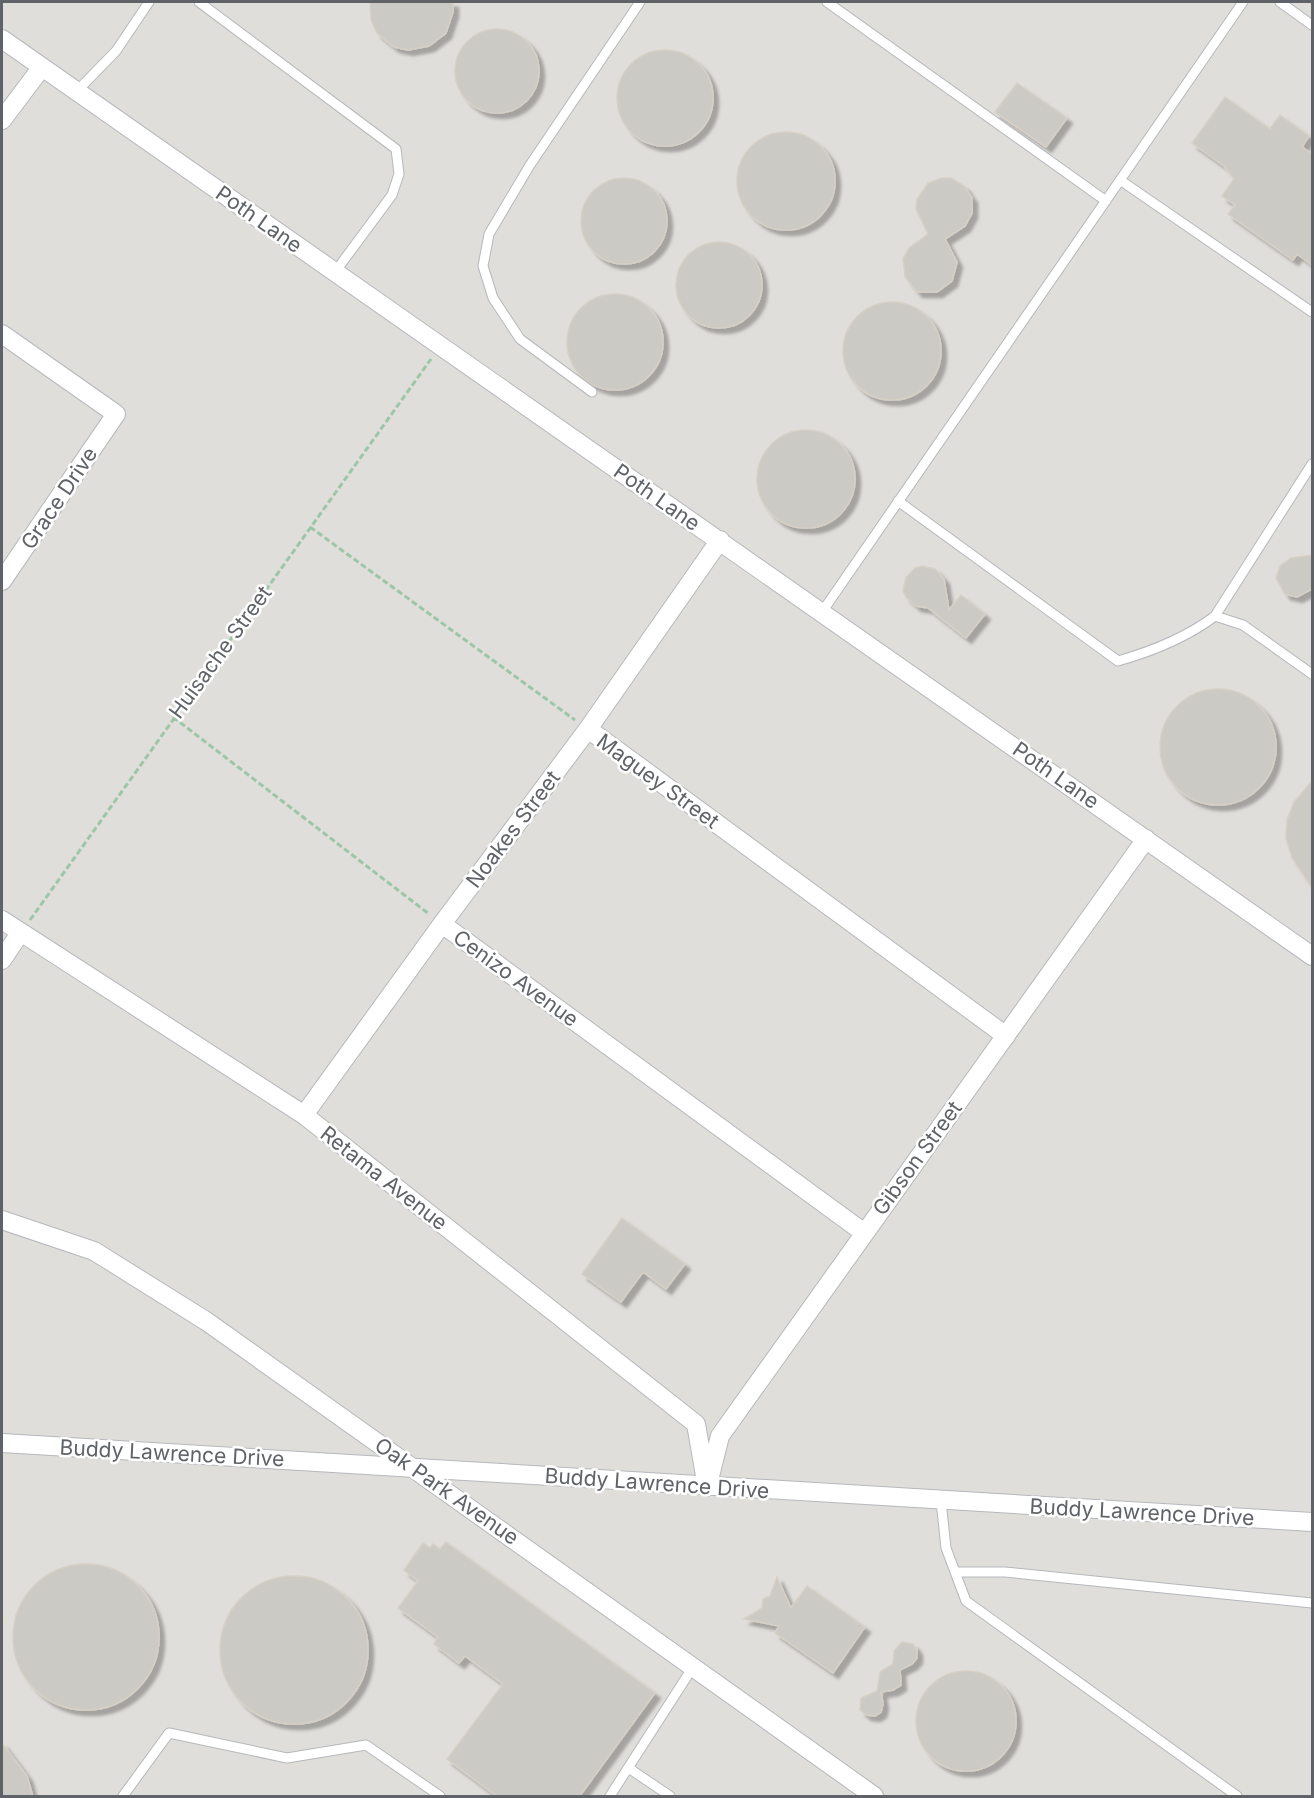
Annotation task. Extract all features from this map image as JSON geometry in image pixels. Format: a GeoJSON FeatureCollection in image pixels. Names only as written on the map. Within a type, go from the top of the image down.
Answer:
{"type":"FeatureCollection","features":[{"type":"Feature","properties":{"kind":"street","name":"Poth Lane"},"geometry":{"type":"LineString","coordinates":[[2,39],[1312,957]]}},
{"type":"Feature","properties":{"kind":"street"},"geometry":{"type":"LineString","coordinates":[[2,120],[42,67]]}},
{"type":"Feature","properties":{"kind":"street","name":"Grace Drive"},"geometry":{"type":"LineString","coordinates":[[2,334],[116,414],[2,581]]}},
{"type":"Feature","properties":{"kind":"street","name":"Noakes Street"},"geometry":{"type":"LineString","coordinates":[[304,1115],[442,924],[588,729],[720,540]]}},
{"type":"Feature","properties":{"kind":"street","name":"Maguey Street"},"geometry":{"type":"LineString","coordinates":[[588,729],[1006,1036]]}},
{"type":"Feature","properties":{"kind":"street","name":"Gibson Street"},"geometry":{"type":"LineString","coordinates":[[706,1487],[720,1436],[863,1232],[1146,839]]}},
{"type":"Feature","properties":{"kind":"street","name":"Retama Avenue"},"geometry":{"type":"LineString","coordinates":[[2,920],[304,1115],[696,1424],[706,1487]]}},
{"type":"Feature","properties":{"kind":"street","name":"Cenizo Avenue"},"geometry":{"type":"LineString","coordinates":[[442,924],[863,1232]]}},
{"type":"Feature","properties":{"kind":"street"},"geometry":{"type":"LineString","coordinates":[[2,960],[20,933]]}},
{"type":"Feature","properties":{"kind":"street","name":"Oak Park Avenue"},"geometry":{"type":"LineString","coordinates":[[2,1220],[94,1251],[206,1321],[414,1467],[874,1797]]}},
{"type":"Feature","properties":{"kind":"street","name":"Buddy Lawrence Drive"},"geometry":{"type":"LineString","coordinates":[[2,1443],[1312,1522]]}},
{"type":"Feature","properties":{"kind":"lane"},"geometry":{"type":"LineString","coordinates":[[76,91],[116,51],[149,2]]}},
{"type":"Feature","properties":{"kind":"lane"},"geometry":{"type":"LineString","coordinates":[[199,2],[396,149],[399,174],[392,195],[335,272]]}},
{"type":"Feature","properties":{"kind":"lane"},"geometry":{"type":"LineString","coordinates":[[592,392],[520,339],[493,298],[483,266],[489,234],[530,165],[640,2]]}},
{"type":"Feature","properties":{"kind":"lane"},"geometry":{"type":"LineString","coordinates":[[827,2],[1106,201]]}},
{"type":"Feature","properties":{"kind":"lane"},"geometry":{"type":"LineString","coordinates":[[822,612],[1243,2]]}},
{"type":"Feature","properties":{"kind":"lane"},"geometry":{"type":"LineString","coordinates":[[1280,2],[1312,25]]}},
{"type":"Feature","properties":{"kind":"lane"},"geometry":{"type":"LineString","coordinates":[[1120,180],[1312,312]]}},
{"type":"Feature","properties":{"kind":"lane"},"geometry":{"type":"LineString","coordinates":[[898,501],[1118,661],[1142,654],[1193,633],[1215,616],[1312,464]]}},
{"type":"Feature","properties":{"kind":"lane"},"geometry":{"type":"LineString","coordinates":[[1215,616],[1243,626],[1312,674]]}},
{"type":"Feature","properties":{"kind":"lane"},"geometry":{"type":"LineString","coordinates":[[941,1501],[946,1548],[966,1601],[1237,1797]]}},
{"type":"Feature","properties":{"kind":"lane"},"geometry":{"type":"LineString","coordinates":[[955,1572],[1005,1572],[1312,1603]]}},
{"type":"Feature","properties":{"kind":"lane"},"geometry":{"type":"LineString","coordinates":[[610,1797],[693,1667]]}},
{"type":"Feature","properties":{"kind":"lane"},"geometry":{"type":"LineString","coordinates":[[123,1797],[170,1733],[287,1758],[366,1745],[440,1797]]}},
{"type":"Feature","properties":{"kind":"lane"},"geometry":{"type":"LineString","coordinates":[[630,1768],[670,1797]]}},
{"type":"Feature","properties":{"kind":"path","name":"Huisache Street"},"geometry":{"type":"LineString","coordinates":[[20,933],[440,345]]}},
{"type":"Feature","properties":{"kind":"path","name":"Maguey Street"},"geometry":{"type":"LineString","coordinates":[[310,528],[588,729]]}},
{"type":"Feature","properties":{"kind":"path","name":"Cenizo Avenue"},"geometry":{"type":"LineString","coordinates":[[173,717],[442,924]]}},
{"type":"Feature","properties":{"kind":"shaded area"},"geometry":{"type":"Polygon","coordinates":[[[2,2],[1312,2],[1312,1796],[2,1796],[2,2]]]}},
{"type":"Feature","properties":{"kind":"building"},"geometry":{"type":"Polygon","coordinates":[[[370,2],[453,2],[453,12],[446,33],[429,46],[408,50],[394,47],[377,33],[371,20],[370,2]]]}},
{"type":"Feature","properties":{"kind":"building"},"geometry":{"type":"Polygon","coordinates":[[[497,29],[513,32],[527,41],[536,55],[539,71],[536,87],[527,101],[513,110],[497,113],[481,110],[467,101],[458,87],[455,71],[458,55],[467,41],[481,32],[497,29]]]}},
{"type":"Feature","properties":{"kind":"building"},"geometry":{"type":"Polygon","coordinates":[[[665,50],[683,54],[699,64],[709,80],[713,98],[709,116],[699,132],[683,142],[665,146],[647,142],[631,132],[621,116],[617,98],[621,80],[631,64],[647,54],[665,50]]]}},
{"type":"Feature","properties":{"kind":"building"},"geometry":{"type":"Polygon","coordinates":[[[1017,83],[1067,118],[1046,147],[995,112],[1017,83]]]}},
{"type":"Feature","properties":{"kind":"building"},"geometry":{"type":"Polygon","coordinates":[[[1225,97],[1270,129],[1280,115],[1309,136],[1302,147],[1312,154],[1312,265],[1297,254],[1293,260],[1228,214],[1235,205],[1222,196],[1234,179],[1224,166],[1192,143],[1225,97]]]}},
{"type":"Feature","properties":{"kind":"building"},"geometry":{"type":"Polygon","coordinates":[[[786,132],[805,136],[821,146],[831,162],[835,181],[831,200],[821,216],[805,226],[786,230],[767,226],[751,216],[741,200],[737,181],[741,162],[751,146],[767,136],[786,132]]]}},
{"type":"Feature","properties":{"kind":"building"},"geometry":{"type":"Polygon","coordinates":[[[624,178],[648,185],[660,197],[667,221],[660,245],[648,257],[624,264],[600,257],[588,245],[581,221],[588,197],[600,185],[624,178]]]}},
{"type":"Feature","properties":{"kind":"building"},"geometry":{"type":"Polygon","coordinates":[[[942,178],[951,178],[964,186],[972,198],[972,213],[965,226],[945,239],[957,262],[952,281],[937,292],[917,292],[905,277],[903,259],[909,248],[928,234],[916,209],[917,199],[928,183],[942,178]]]}},
{"type":"Feature","properties":{"kind":"building"},"geometry":{"type":"Polygon","coordinates":[[[719,242],[743,249],[755,261],[762,285],[755,309],[743,321],[719,328],[695,321],[683,309],[676,285],[683,261],[695,249],[719,242]]]}},
{"type":"Feature","properties":{"kind":"building"},"geometry":{"type":"Polygon","coordinates":[[[615,294],[633,297],[649,308],[660,324],[663,342],[660,360],[649,376],[633,387],[615,390],[597,387],[581,376],[570,360],[567,342],[570,324],[581,308],[597,297],[615,294]]]}},
{"type":"Feature","properties":{"kind":"building"},"geometry":{"type":"Polygon","coordinates":[[[892,302],[911,306],[926,317],[937,332],[941,351],[937,370],[926,385],[911,396],[892,400],[873,396],[858,385],[847,370],[843,351],[847,332],[858,317],[873,306],[892,302]]]}},
{"type":"Feature","properties":{"kind":"building"},"geometry":{"type":"Polygon","coordinates":[[[806,430],[816,431],[833,438],[847,452],[854,469],[854,489],[847,506],[833,520],[816,527],[806,528],[796,527],[779,520],[765,506],[758,489],[757,479],[758,469],[765,452],[779,438],[796,431],[806,430]]]}},
{"type":"Feature","properties":{"kind":"building"},"geometry":{"type":"Polygon","coordinates":[[[1312,555],[1312,589],[1297,597],[1285,594],[1276,578],[1280,566],[1291,558],[1312,555]]]}},
{"type":"Feature","properties":{"kind":"building"},"geometry":{"type":"Polygon","coordinates":[[[922,566],[935,569],[944,579],[949,610],[961,595],[985,614],[966,638],[928,608],[916,606],[906,597],[903,591],[906,577],[915,568],[922,566]]]}},
{"type":"Feature","properties":{"kind":"building"},"geometry":{"type":"Polygon","coordinates":[[[1218,689],[1240,694],[1259,706],[1271,725],[1276,747],[1271,769],[1259,788],[1240,800],[1218,805],[1196,800],[1177,788],[1165,769],[1160,747],[1165,725],[1177,706],[1196,694],[1218,689]]]}},
{"type":"Feature","properties":{"kind":"building"},"geometry":{"type":"Polygon","coordinates":[[[1312,781],[1312,888],[1292,858],[1286,839],[1287,820],[1294,802],[1312,781]]]}},
{"type":"Feature","properties":{"kind":"building"},"geometry":{"type":"Polygon","coordinates":[[[622,1218],[685,1264],[666,1289],[643,1272],[621,1302],[582,1274],[622,1218]]]}},
{"type":"Feature","properties":{"kind":"building"},"geometry":{"type":"Polygon","coordinates":[[[446,1542],[655,1693],[579,1797],[498,1797],[447,1759],[503,1684],[465,1656],[459,1663],[434,1644],[438,1637],[398,1608],[418,1581],[404,1570],[423,1543],[430,1548],[433,1544],[440,1549],[446,1542]]]}},
{"type":"Feature","properties":{"kind":"building"},"geometry":{"type":"Polygon","coordinates":[[[86,1564],[114,1570],[126,1576],[137,1586],[147,1597],[153,1609],[159,1637],[153,1665],[147,1677],[137,1688],[126,1698],[114,1704],[86,1710],[58,1704],[46,1698],[35,1688],[25,1677],[19,1665],[13,1637],[19,1609],[25,1597],[35,1586],[46,1576],[58,1570],[86,1564]]]}},
{"type":"Feature","properties":{"kind":"building"},"geometry":{"type":"Polygon","coordinates":[[[294,1576],[322,1582],[346,1598],[362,1622],[368,1650],[362,1678],[346,1702],[322,1718],[294,1724],[266,1718],[242,1702],[226,1678],[220,1650],[226,1622],[242,1598],[266,1582],[294,1576]]]}},
{"type":"Feature","properties":{"kind":"building"},"geometry":{"type":"Polygon","coordinates":[[[777,1577],[791,1608],[807,1586],[865,1627],[833,1673],[775,1633],[779,1626],[744,1619],[762,1608],[763,1599],[770,1596],[777,1577]]]}},
{"type":"Feature","properties":{"kind":"building"},"geometry":{"type":"Polygon","coordinates":[[[902,1642],[913,1644],[917,1650],[917,1658],[912,1664],[900,1670],[901,1685],[893,1690],[881,1692],[883,1704],[881,1712],[875,1716],[866,1715],[860,1710],[861,1698],[877,1691],[880,1672],[893,1664],[894,1651],[902,1642]]]}},
{"type":"Feature","properties":{"kind":"building"},"geometry":{"type":"Polygon","coordinates":[[[966,1671],[985,1675],[1001,1686],[1012,1702],[1016,1721],[1012,1740],[1001,1756],[985,1767],[966,1771],[947,1767],[931,1756],[920,1740],[916,1721],[920,1702],[931,1686],[947,1675],[966,1671]]]}},
{"type":"Feature","properties":{"kind":"building"},"geometry":{"type":"Polygon","coordinates":[[[2,1743],[27,1776],[33,1797],[2,1797],[2,1743]]]}}]}
